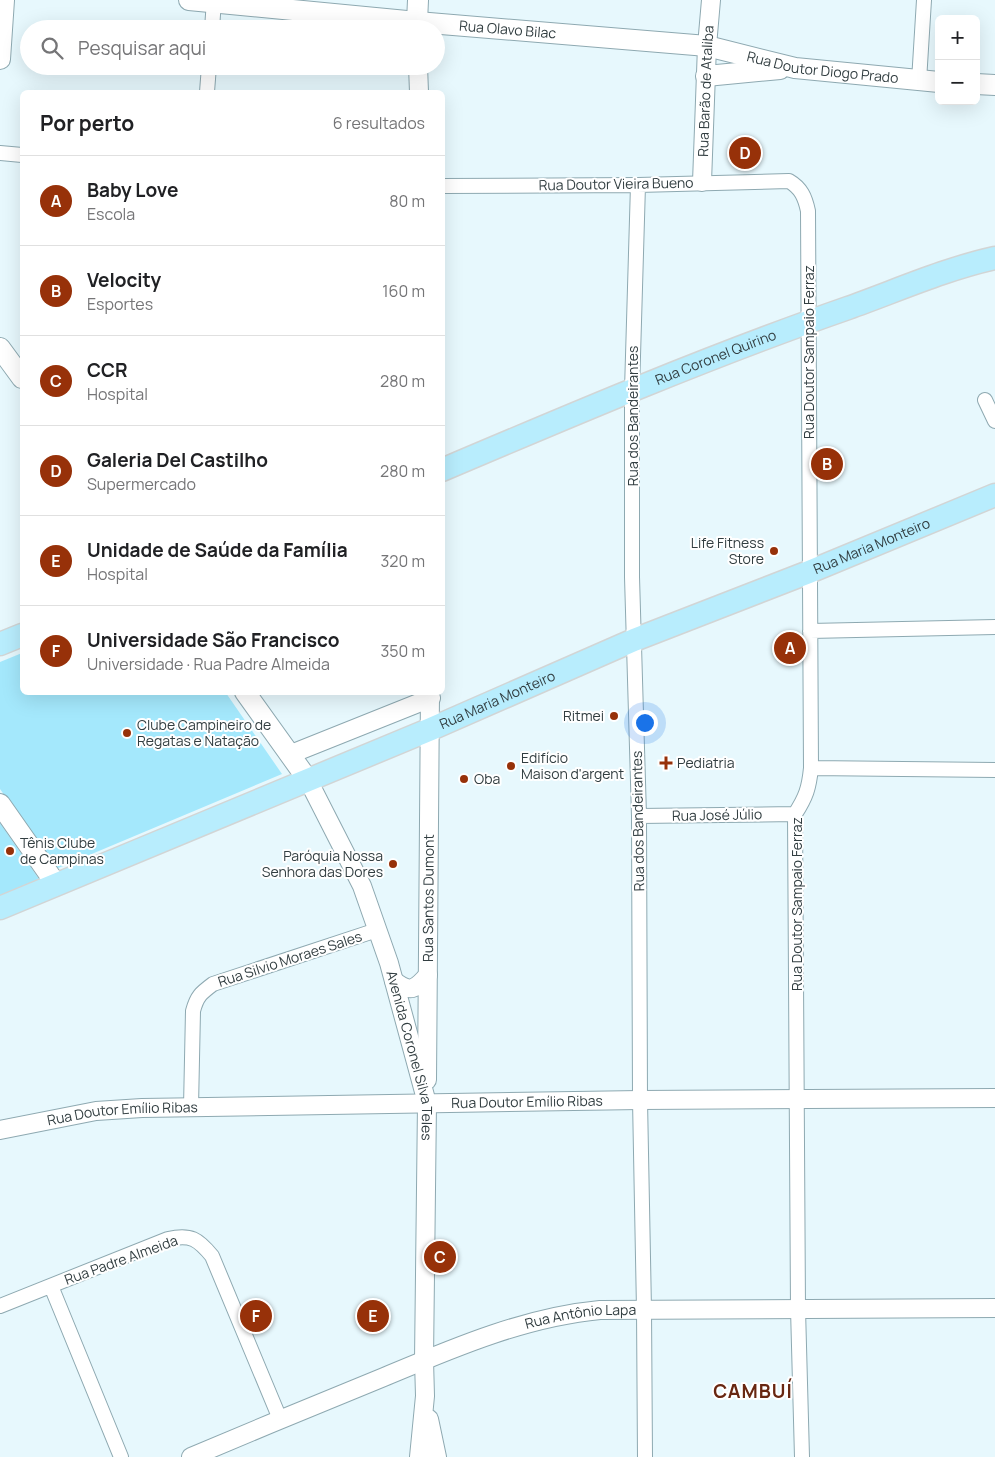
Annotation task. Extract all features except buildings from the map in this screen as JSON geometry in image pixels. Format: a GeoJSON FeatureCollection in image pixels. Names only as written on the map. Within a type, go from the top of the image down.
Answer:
{"type":"FeatureCollection","features":[{"type":"Feature","properties":{"kind":"main road"},"geometry":{"type":"LineString","coordinates":[[0,59],[4,0]]}},
{"type":"Feature","properties":{"kind":"main road","name":"Rua Olavo Bilac"},"geometry":{"type":"LineString","coordinates":[[189,0],[373,20]]}},
{"type":"Feature","properties":{"kind":"main road"},"geometry":{"type":"LineString","coordinates":[[417,20],[418,0]]}},
{"type":"Feature","properties":{"kind":"main road","name":"Rua Olavo Bilac"},"geometry":{"type":"LineString","coordinates":[[445,27],[707,46]]}},
{"type":"Feature","properties":{"kind":"main road","name":"Rua Doutor Diogo Prado"},"geometry":{"type":"LineString","coordinates":[[707,46],[795,68],[935,82]]}},
{"type":"Feature","properties":{"kind":"main road"},"geometry":{"type":"LineString","coordinates":[[706,76],[795,68]]}},
{"type":"Feature","properties":{"kind":"main road"},"geometry":{"type":"LineString","coordinates":[[980,84],[995,85]]}},
{"type":"Feature","properties":{"kind":"main road","name":"Rua Coronel Quirino"},"geometry":{"type":"LineString","coordinates":[[445,469],[632,390],[809,321],[960,267],[995,258]]}},
{"type":"Feature","properties":{"kind":"main road"},"geometry":{"type":"LineString","coordinates":[[0,348],[20,375]]}},
{"type":"Feature","properties":{"kind":"main road","name":"Rua Maria Monteiro"},"geometry":{"type":"LineString","coordinates":[[0,908],[431,729],[634,640],[809,572],[995,495]]}},
{"type":"Feature","properties":{"kind":"main road"},"geometry":{"type":"LineString","coordinates":[[0,644],[20,636]]}},
{"type":"Feature","properties":{"kind":"main road","name":"Avenida Coronel Silva Teles"},"geometry":{"type":"LineString","coordinates":[[247,695],[308,780]]}},
{"type":"Feature","properties":{"kind":"main road"},"geometry":{"type":"LineString","coordinates":[[0,804],[56,884]]}},
{"type":"Feature","properties":{"kind":"street","name":"Rua Barão de Ataliba"},"geometry":{"type":"LineString","coordinates":[[702,182],[710,0]]}},
{"type":"Feature","properties":{"kind":"street"},"geometry":{"type":"LineString","coordinates":[[919,81],[924,0]]}},
{"type":"Feature","properties":{"kind":"street"},"geometry":{"type":"LineString","coordinates":[[213,20],[214,2]]}},
{"type":"Feature","properties":{"kind":"street"},"geometry":{"type":"LineString","coordinates":[[207,90],[208,75]]}},
{"type":"Feature","properties":{"kind":"street"},"geometry":{"type":"LineString","coordinates":[[418,75],[419,90]]}},
{"type":"Feature","properties":{"kind":"street"},"geometry":{"type":"LineString","coordinates":[[0,153],[20,155]]}},
{"type":"Feature","properties":{"kind":"street","name":"Rua Doutor Vieira Bueno"},"geometry":{"type":"LineString","coordinates":[[445,186],[638,185],[789,181]]}},
{"type":"Feature","properties":{"kind":"street","name":"Rua Doutor Sampaio Ferraz"},"geometry":{"type":"LineString","coordinates":[[789,181],[798,186],[805,197],[808,211],[811,768],[805,800],[795,814],[798,1309],[802,1457]]}},
{"type":"Feature","properties":{"kind":"street","name":"Rua dos Bandeirantes"},"geometry":{"type":"LineString","coordinates":[[638,185],[632,390],[634,640],[639,816],[640,1100],[645,1457]]}},
{"type":"Feature","properties":{"kind":"street"},"geometry":{"type":"LineString","coordinates":[[986,400],[995,421]]}},
{"type":"Feature","properties":{"kind":"street"},"geometry":{"type":"LineString","coordinates":[[810,631],[995,627]]}},
{"type":"Feature","properties":{"kind":"street"},"geometry":{"type":"LineString","coordinates":[[291,754],[430,695]]}},
{"type":"Feature","properties":{"kind":"street","name":"Rua Santos Dumont"},"geometry":{"type":"LineString","coordinates":[[427,1103],[430,695]]}},
{"type":"Feature","properties":{"kind":"street"},"geometry":{"type":"LineString","coordinates":[[811,768],[995,770]]}},
{"type":"Feature","properties":{"kind":"street","name":"Avenida Coronel Silva Teles"},"geometry":{"type":"LineString","coordinates":[[308,780],[362,886],[394,981],[427,1103],[424,1360],[426,1396],[419,1457]]}},
{"type":"Feature","properties":{"kind":"street","name":"Rua José Júlio"},"geometry":{"type":"LineString","coordinates":[[639,816],[795,814]]}},
{"type":"Feature","properties":{"kind":"street","name":"Rua Silvio Moraes Sales"},"geometry":{"type":"LineString","coordinates":[[191,1107],[193,1010],[196,999],[204,991],[213,984],[377,930]]}},
{"type":"Feature","properties":{"kind":"street"},"geometry":{"type":"LineString","coordinates":[[394,981],[404,988],[411,988],[422,982],[428,975]]}},
{"type":"Feature","properties":{"kind":"street","name":"Rua Doutor Emílio Ribas"},"geometry":{"type":"LineString","coordinates":[[0,1130],[96,1111],[191,1107],[640,1100],[995,1098]]}},
{"type":"Feature","properties":{"kind":"street","name":"Rua Padre Almeida"},"geometry":{"type":"LineString","coordinates":[[0,1306],[168,1239],[182,1236],[192,1238],[201,1244],[212,1256],[280,1419]]}},
{"type":"Feature","properties":{"kind":"street"},"geometry":{"type":"LineString","coordinates":[[51,1286],[121,1457]]}},
{"type":"Feature","properties":{"kind":"street","name":"Rua Antônio Lapa"},"geometry":{"type":"LineString","coordinates":[[192,1457],[424,1360],[544,1319],[574,1312],[600,1310],[995,1308]]}},
{"type":"Feature","properties":{"kind":"street"},"geometry":{"type":"LineString","coordinates":[[426,1396],[437,1457]]}},
{"type":"Feature","properties":{"kind":"shaded area","name":"Clube Campineiro de Regatas e Natação"},"geometry":{"type":"Polygon","coordinates":[[[20,654],[20,695],[227,695],[282,774],[56,869],[0,789],[0,662],[20,654]]]}},
{"type":"Feature","properties":{"kind":"shaded area","name":"Tênis Clube de Campinas"},"geometry":{"type":"Polygon","coordinates":[[[0,823],[39,879],[0,896],[0,823]]]}},
{"type":"Feature","properties":{"kind":"place","name":"Galeria Del Castilho"},"geometry":{"type":"Point","coordinates":[745,153]}},
{"type":"Feature","properties":{"kind":"place","name":"Velocity"},"geometry":{"type":"Point","coordinates":[827,464]}},
{"type":"Feature","properties":{"kind":"place","name":"Life Fitness Store"},"geometry":{"type":"Point","coordinates":[774,551]}},
{"type":"Feature","properties":{"kind":"place","name":"Baby Love"},"geometry":{"type":"Point","coordinates":[790,648]}},
{"type":"Feature","properties":{"kind":"place","name":"Ritmei"},"geometry":{"type":"Point","coordinates":[614,716]}},
{"type":"Feature","properties":{"kind":"place","name":"Clube Campineiro de Regatas e Natação"},"geometry":{"type":"Point","coordinates":[127,733]}},
{"type":"Feature","properties":{"kind":"place","name":"Pediatria"},"geometry":{"type":"Point","coordinates":[666,763]}},
{"type":"Feature","properties":{"kind":"place","name":"Edifício Maison d'argent"},"geometry":{"type":"Point","coordinates":[511,766]}},
{"type":"Feature","properties":{"kind":"place","name":"Oba"},"geometry":{"type":"Point","coordinates":[464,779]}},
{"type":"Feature","properties":{"kind":"place","name":"Tênis Clube de Campinas"},"geometry":{"type":"Point","coordinates":[10,851]}},
{"type":"Feature","properties":{"kind":"place","name":"Paróquia Nossa Senhora das Dores"},"geometry":{"type":"Point","coordinates":[393,864]}},
{"type":"Feature","properties":{"kind":"place","name":"CCR"},"geometry":{"type":"Point","coordinates":[440,1257]}},
{"type":"Feature","properties":{"kind":"place","name":"Universidade São Francisco"},"geometry":{"type":"Point","coordinates":[256,1316]}},
{"type":"Feature","properties":{"kind":"place","name":"Unidade de Saúde da Família"},"geometry":{"type":"Point","coordinates":[373,1316]}},
{"type":"Feature","properties":{"kind":"district","name":"CAMBUÍ"},"geometry":{"type":"Point","coordinates":[753,1391]}}]}
